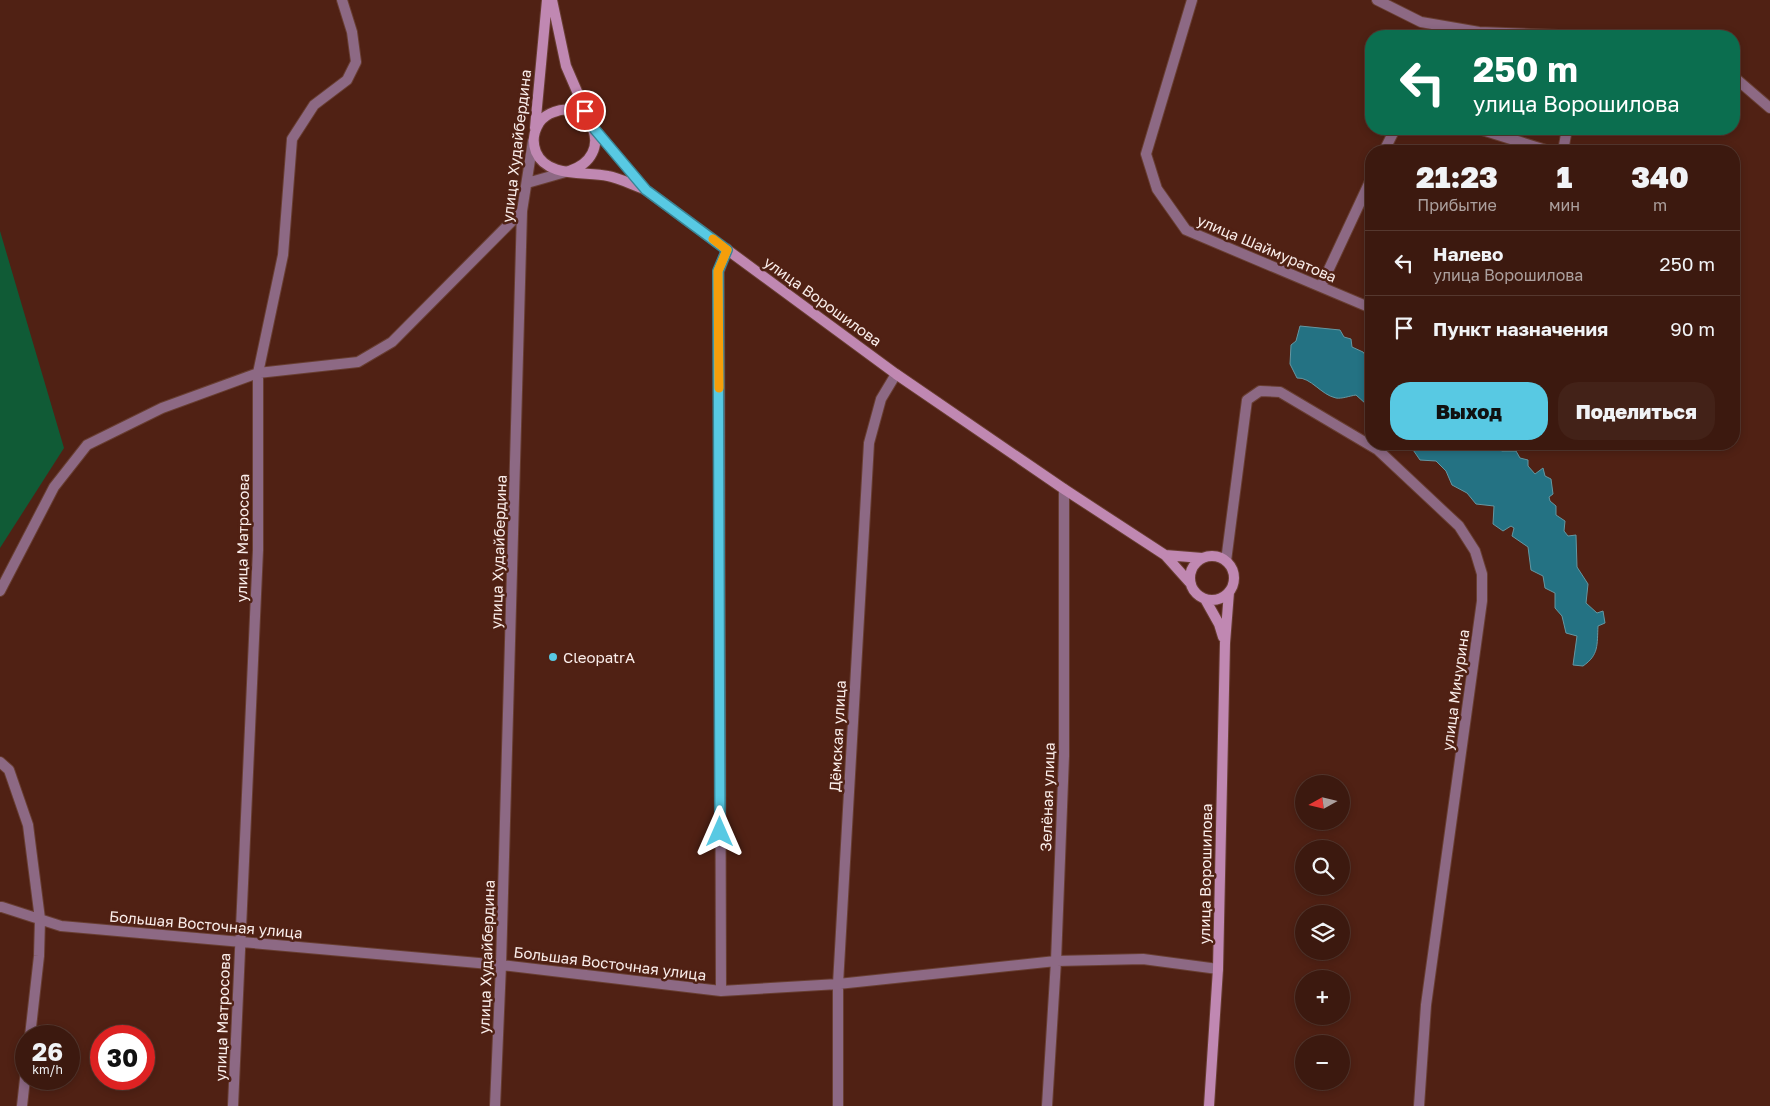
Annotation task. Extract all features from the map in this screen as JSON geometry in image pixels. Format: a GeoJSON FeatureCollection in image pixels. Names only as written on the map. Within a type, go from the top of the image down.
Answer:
{"type":"FeatureCollection","features":[{"type":"Feature","properties":{"kind":"street","name":"улица Матросова"},"geometry":{"type":"LineString","coordinates":[[233,1106],[258,550],[258,374],[283,255],[292,139],[314,105],[347,80],[356,62],[352,32],[342,0]]}},
{"type":"Feature","properties":{"kind":"street","name":"улица Худайбердина"},"geometry":{"type":"LineString","coordinates":[[495,1106],[502,965],[522,211],[533,140],[547,0]]}},
{"type":"Feature","properties":{"kind":"street","name":"улица Ворошилова"},"geometry":{"type":"LineString","coordinates":[[552,0],[566,66],[592,126],[646,190],[896,374],[1064,489],[1165,555],[1191,584]]}},
{"type":"Feature","properties":{"kind":"street","name":"улица Шаймуратова"},"geometry":{"type":"LineString","coordinates":[[1192,0],[1146,154],[1157,189],[1186,230],[1365,305]]}},
{"type":"Feature","properties":{"kind":"street"},"geometry":{"type":"LineString","coordinates":[[1377,0],[1421,22],[1467,30]]}},
{"type":"Feature","properties":{"kind":"street"},"geometry":{"type":"LineString","coordinates":[[1740,82],[1770,108]]}},
{"type":"Feature","properties":{"kind":"street"},"geometry":{"type":"LineString","coordinates":[[526,183],[569,171],[578,168],[586,163],[592,155],[595,146],[592,126],[586,118],[577,112],[568,110],[557,110],[548,114],[540,121],[535,130],[533,140],[535,151],[540,160],[548,167],[558,171],[569,171],[609,176],[646,190]]}},
{"type":"Feature","properties":{"kind":"street"},"geometry":{"type":"LineString","coordinates":[[1498,135],[1530,145]]}},
{"type":"Feature","properties":{"kind":"street"},"geometry":{"type":"LineString","coordinates":[[1321,286],[1365,192]]}},
{"type":"Feature","properties":{"kind":"street"},"geometry":{"type":"LineString","coordinates":[[0,591],[54,487],[87,445],[162,408],[258,374],[358,362],[392,342],[522,211]]}},
{"type":"Feature","properties":{"kind":"street"},"geometry":{"type":"LineString","coordinates":[[721,991],[718,271],[727,250]]}},
{"type":"Feature","properties":{"kind":"street","name":"Дёмская улица"},"geometry":{"type":"LineString","coordinates":[[838,1106],[838,984],[869,443],[881,399],[896,374]]}},
{"type":"Feature","properties":{"kind":"street","name":"улица Мичурина"},"geometry":{"type":"LineString","coordinates":[[1226,561],[1247,400],[1260,391],[1280,392],[1365,442]]}},
{"type":"Feature","properties":{"kind":"street","name":"улица Мичурина"},"geometry":{"type":"LineString","coordinates":[[1378,450],[1459,526],[1475,551],[1482,574],[1482,601],[1426,1005],[1419,1106]]}},
{"type":"Feature","properties":{"kind":"street","name":"Зелёная улица"},"geometry":{"type":"LineString","coordinates":[[1047,1106],[1056,961],[1064,756],[1064,489]]}},
{"type":"Feature","properties":{"kind":"street","name":"улица Ворошилова"},"geometry":{"type":"LineString","coordinates":[[1165,555],[1202,558]]}},
{"type":"Feature","properties":{"kind":"street"},"geometry":{"type":"LineString","coordinates":[[1215,556],[1226,561],[1232,568],[1234,576],[1229,592],[1218,599],[1205,599],[1195,591],[1191,584],[1191,571],[1202,558],[1215,556]]}},
{"type":"Feature","properties":{"kind":"street","name":"улица Ворошилова"},"geometry":{"type":"LineString","coordinates":[[1209,1106],[1218,969],[1225,643],[1229,592]]}},
{"type":"Feature","properties":{"kind":"street","name":"улица Ворошилова"},"geometry":{"type":"LineString","coordinates":[[1205,599],[1219,624],[1225,643]]}},
{"type":"Feature","properties":{"kind":"street"},"geometry":{"type":"LineString","coordinates":[[0,762],[9,770],[28,825],[40,918],[39,956],[31,1025]]}},
{"type":"Feature","properties":{"kind":"street","name":"Большая Восточная улица"},"geometry":{"type":"LineString","coordinates":[[0,907],[61,926],[502,965],[721,991],[838,984],[1056,961],[1143,959],[1218,969]]}},
{"type":"Feature","properties":{"kind":"street"},"geometry":{"type":"LineString","coordinates":[[22,1106],[24,1090]]}},
{"type":"Feature","properties":{"kind":"green space"},"geometry":{"type":"Polygon","coordinates":[[[0,231],[64,448],[0,548],[0,231]]]}},
{"type":"Feature","properties":{"kind":"water"},"geometry":{"type":"Polygon","coordinates":[[[1300,326],[1340,330],[1344,337],[1351,339],[1352,347],[1365,355],[1365,403],[1356,395],[1336,398],[1307,380],[1297,378],[1290,364],[1291,345],[1296,341],[1300,326]]]}},
{"type":"Feature","properties":{"kind":"water"},"geometry":{"type":"Polygon","coordinates":[[[1413,450],[1516,451],[1520,458],[1528,460],[1528,466],[1535,474],[1543,468],[1545,476],[1551,479],[1553,494],[1549,497],[1550,501],[1556,506],[1556,515],[1565,521],[1564,531],[1568,536],[1576,535],[1577,567],[1588,584],[1586,603],[1597,613],[1603,611],[1605,623],[1598,626],[1595,654],[1588,662],[1583,666],[1573,665],[1577,636],[1566,633],[1562,616],[1555,608],[1555,593],[1545,588],[1543,576],[1531,570],[1528,547],[1512,536],[1514,528],[1511,526],[1503,531],[1493,524],[1494,506],[1476,504],[1467,493],[1452,485],[1446,471],[1436,461],[1420,460],[1413,450]]]}},
{"type":"Feature","properties":{"kind":"slow traffic"},"geometry":{"type":"LineString","coordinates":[[713,239],[727,250],[718,271],[719,388]]}},
{"type":"Feature","properties":{"kind":"place","name":"CleopatrA"},"geometry":{"type":"Point","coordinates":[553,657]}},
{"type":"Feature","properties":{"kind":"route"},"geometry":{"type":"LineString","coordinates":[[585,111],[592,126],[646,190],[727,250],[718,271],[720,832]]}}]}
